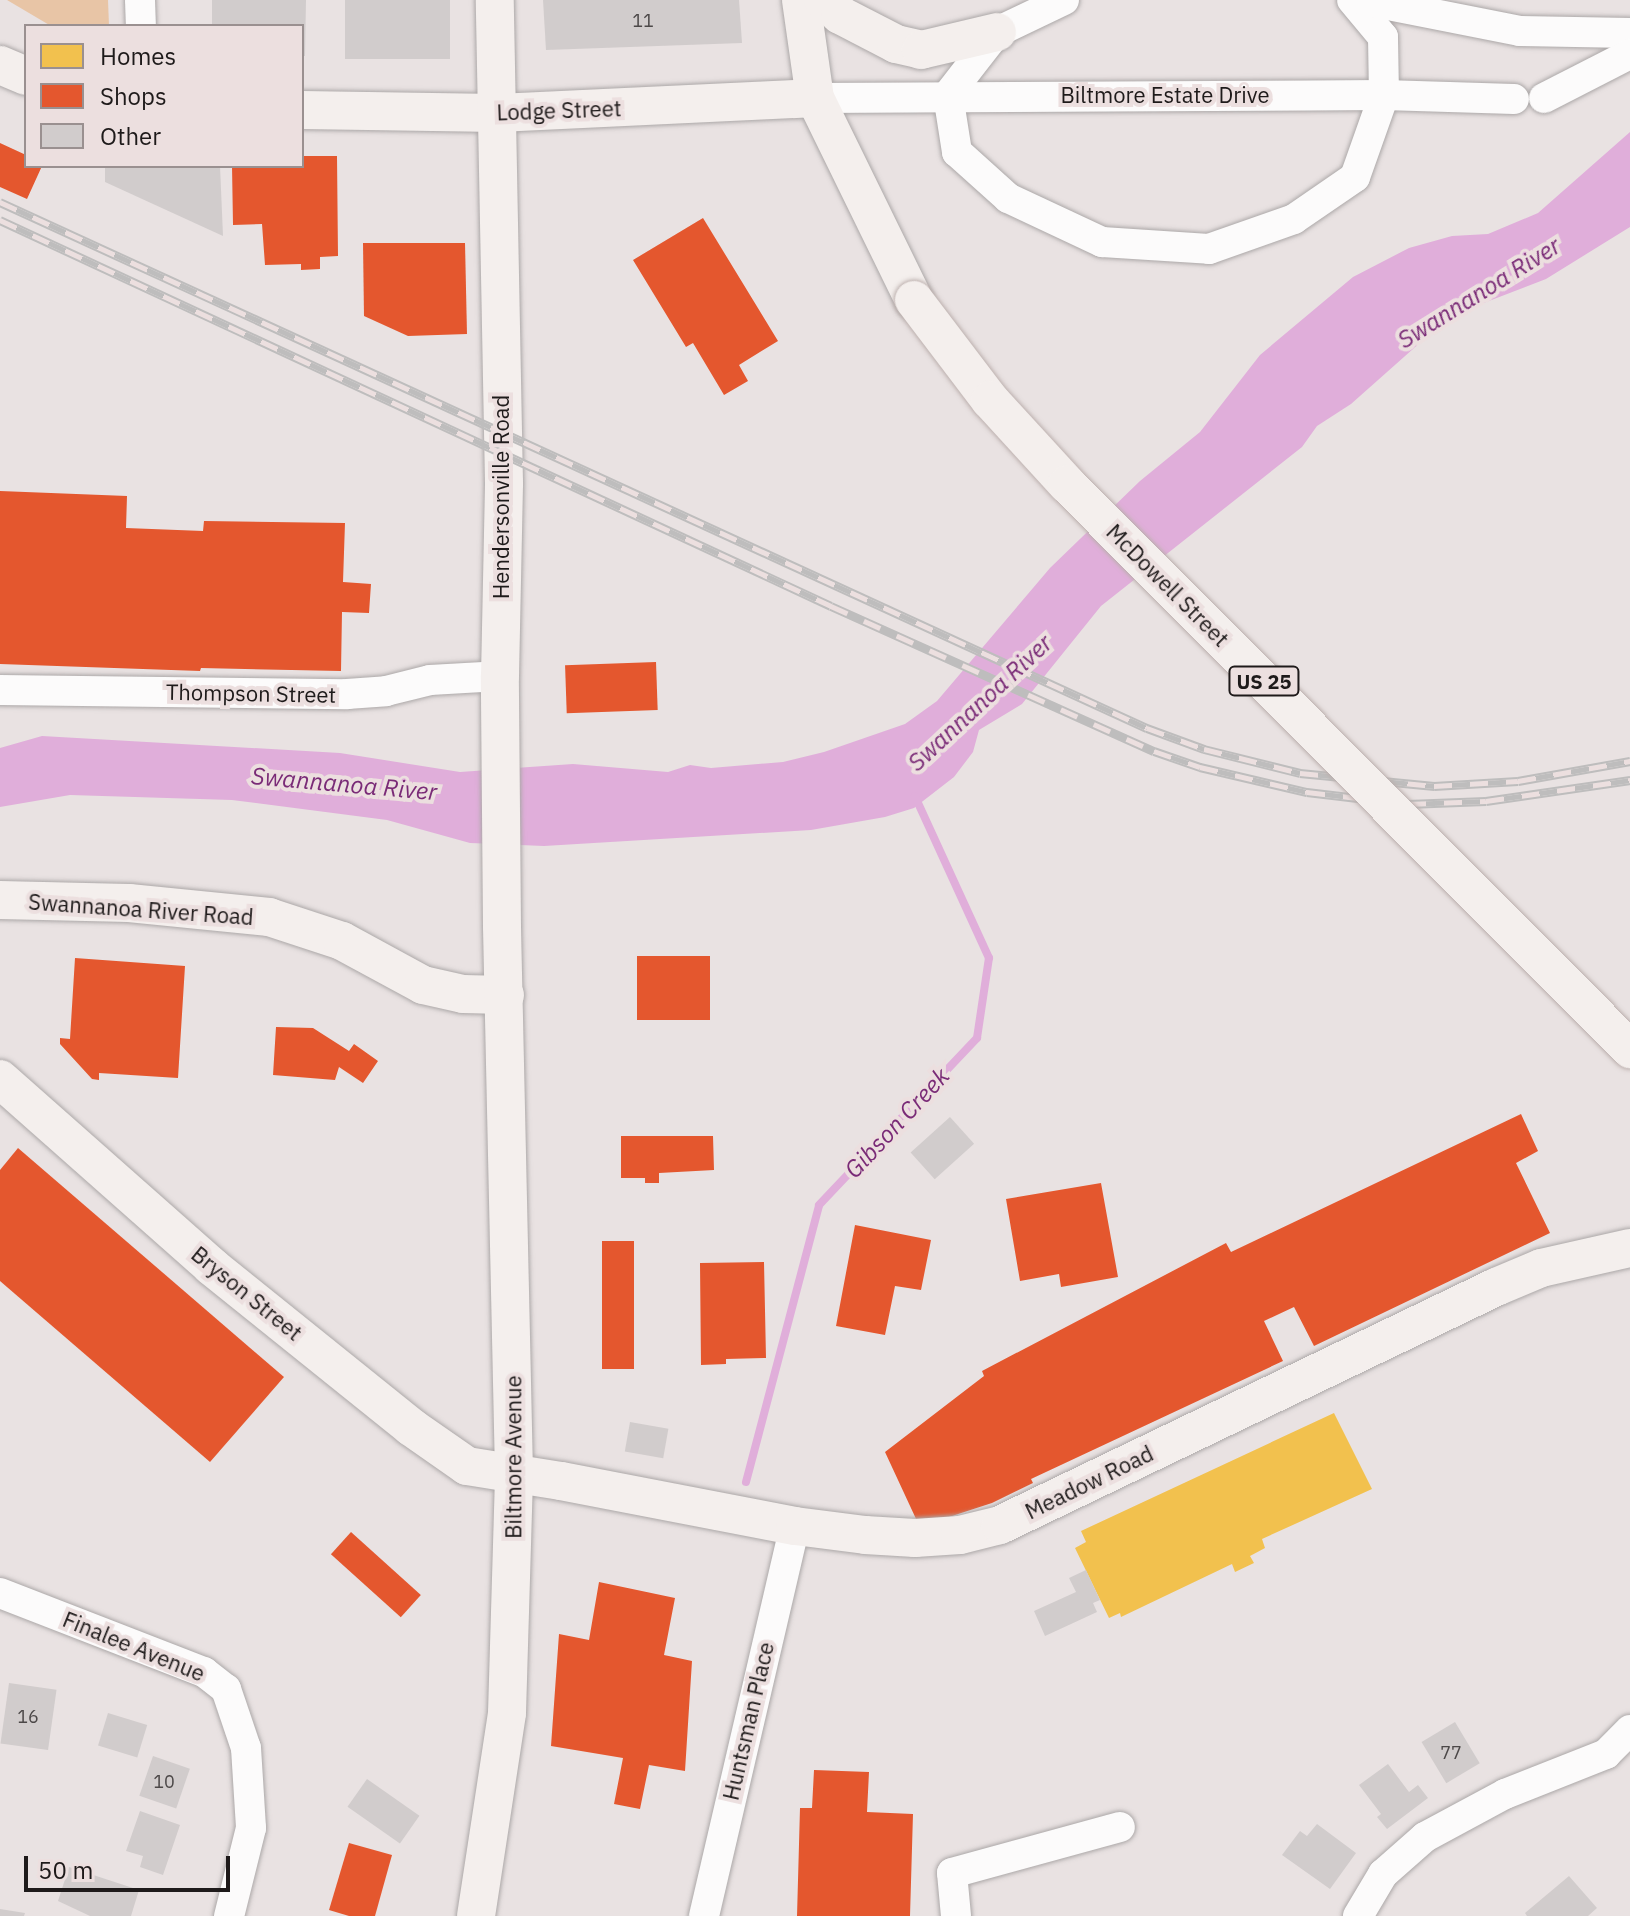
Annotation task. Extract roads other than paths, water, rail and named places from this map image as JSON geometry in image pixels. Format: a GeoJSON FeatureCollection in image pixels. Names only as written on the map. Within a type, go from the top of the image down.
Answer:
{"type":"FeatureCollection","features":[{"type":"Feature","properties":{"kind":"main road","name":"Hendersonville Road"},"geometry":{"type":"LineString","coordinates":[[495,0],[504,483],[500,676],[505,995]]}},
{"type":"Feature","properties":{"kind":"main road","name":"US 25"},"geometry":{"type":"LineString","coordinates":[[801,0],[815,98]]}},
{"type":"Feature","properties":{"kind":"main road"},"geometry":{"type":"LineString","coordinates":[[823,0],[840,15],[896,44],[921,50],[997,32]]}},
{"type":"Feature","properties":{"kind":"main road"},"geometry":{"type":"LineString","coordinates":[[0,65],[24,75]]}},
{"type":"Feature","properties":{"kind":"main road","name":"Lodge Street"},"geometry":{"type":"LineString","coordinates":[[304,110],[498,113],[815,98]]}},
{"type":"Feature","properties":{"kind":"main road","name":"McDowell Street"},"geometry":{"type":"LineString","coordinates":[[815,98],[914,300],[990,400],[1058,474],[1630,1049]]}},
{"type":"Feature","properties":{"kind":"main road","name":"Swannanoa River Road"},"geometry":{"type":"LineString","coordinates":[[0,900],[129,903],[269,917],[342,941],[423,985],[463,994],[505,995]]}},
{"type":"Feature","properties":{"kind":"main road","name":"Biltmore Avenue"},"geometry":{"type":"LineString","coordinates":[[476,1916],[507,1713],[514,1473],[505,995]]}},
{"type":"Feature","properties":{"kind":"main road","name":"Bryson Street"},"geometry":{"type":"LineString","coordinates":[[0,1079],[211,1266],[411,1427],[467,1466],[514,1473]]}},
{"type":"Feature","properties":{"kind":"main road","name":"Meadow Road"},"geometry":{"type":"LineString","coordinates":[[514,1473],[795,1526],[915,1538],[960,1535],[1000,1525],[1496,1287],[1541,1268],[1630,1248]]}},
{"type":"Feature","properties":{"kind":"street"},"geometry":{"type":"LineString","coordinates":[[140,0],[141,24]]}},
{"type":"Feature","properties":{"kind":"street"},"geometry":{"type":"LineString","coordinates":[[1064,0],[997,32],[948,95],[957,152],[1008,198],[1102,242],[1209,249],[1294,219],[1355,177],[1384,95],[1383,37],[1352,0]]}},
{"type":"Feature","properties":{"kind":"street"},"geometry":{"type":"LineString","coordinates":[[1363,0],[1520,31],[1630,33]]}},
{"type":"Feature","properties":{"kind":"street","name":"Biltmore Estate Drive"},"geometry":{"type":"LineString","coordinates":[[815,98],[1384,95],[1529,99],[1630,54]]}},
{"type":"Feature","properties":{"kind":"street","name":"Thompson Street"},"geometry":{"type":"LineString","coordinates":[[0,690],[347,694],[386,691],[430,680],[500,676]]}},
{"type":"Feature","properties":{"kind":"street","name":"Huntsman Place"},"geometry":{"type":"LineString","coordinates":[[704,1916],[795,1526]]}},
{"type":"Feature","properties":{"kind":"street","name":"Finalee Avenue"},"geometry":{"type":"LineString","coordinates":[[0,1593],[204,1672],[226,1689],[246,1748],[251,1828],[229,1916]]}},
{"type":"Feature","properties":{"kind":"street"},"geometry":{"type":"LineString","coordinates":[[1358,1916],[1383,1874],[1425,1837],[1505,1794],[1606,1754],[1630,1730]]}},
{"type":"Feature","properties":{"kind":"street"},"geometry":{"type":"LineString","coordinates":[[956,1916],[952,1873],[1120,1827]]}},
{"type":"Feature","properties":{"kind":"water","name":"Swannanoa River"},"geometry":{"type":"Polygon","coordinates":[[[1630,132],[1630,227],[1546,279],[1468,309],[1431,333],[1351,404],[1317,426],[1302,447],[1101,606],[1022,704],[979,730],[973,752],[954,777],[914,808],[885,817],[811,830],[544,846],[470,843],[387,820],[232,800],[70,795],[0,807],[0,748],[42,736],[340,753],[460,772],[573,764],[668,772],[690,765],[711,768],[783,762],[824,752],[905,724],[937,701],[1050,568],[1140,481],[1200,432],[1260,355],[1353,277],[1409,248],[1452,236],[1488,234],[1538,213],[1630,132]]]}},
{"type":"Feature","properties":{"kind":"waterway","name":"Gibson Creek"},"geometry":{"type":"LineString","coordinates":[[746,1482],[819,1205],[977,1038],[989,958],[915,796]]}},
{"type":"Feature","properties":{"kind":"railway"},"geometry":{"type":"LineString","coordinates":[[0,202],[1147,728],[1204,749],[1300,773],[1434,786],[1518,781],[1630,761]]}},
{"type":"Feature","properties":{"kind":"railway"},"geometry":{"type":"LineString","coordinates":[[0,220],[831,606],[1154,751],[1200,767],[1307,792],[1408,804],[1486,801],[1630,780]]}}]}
